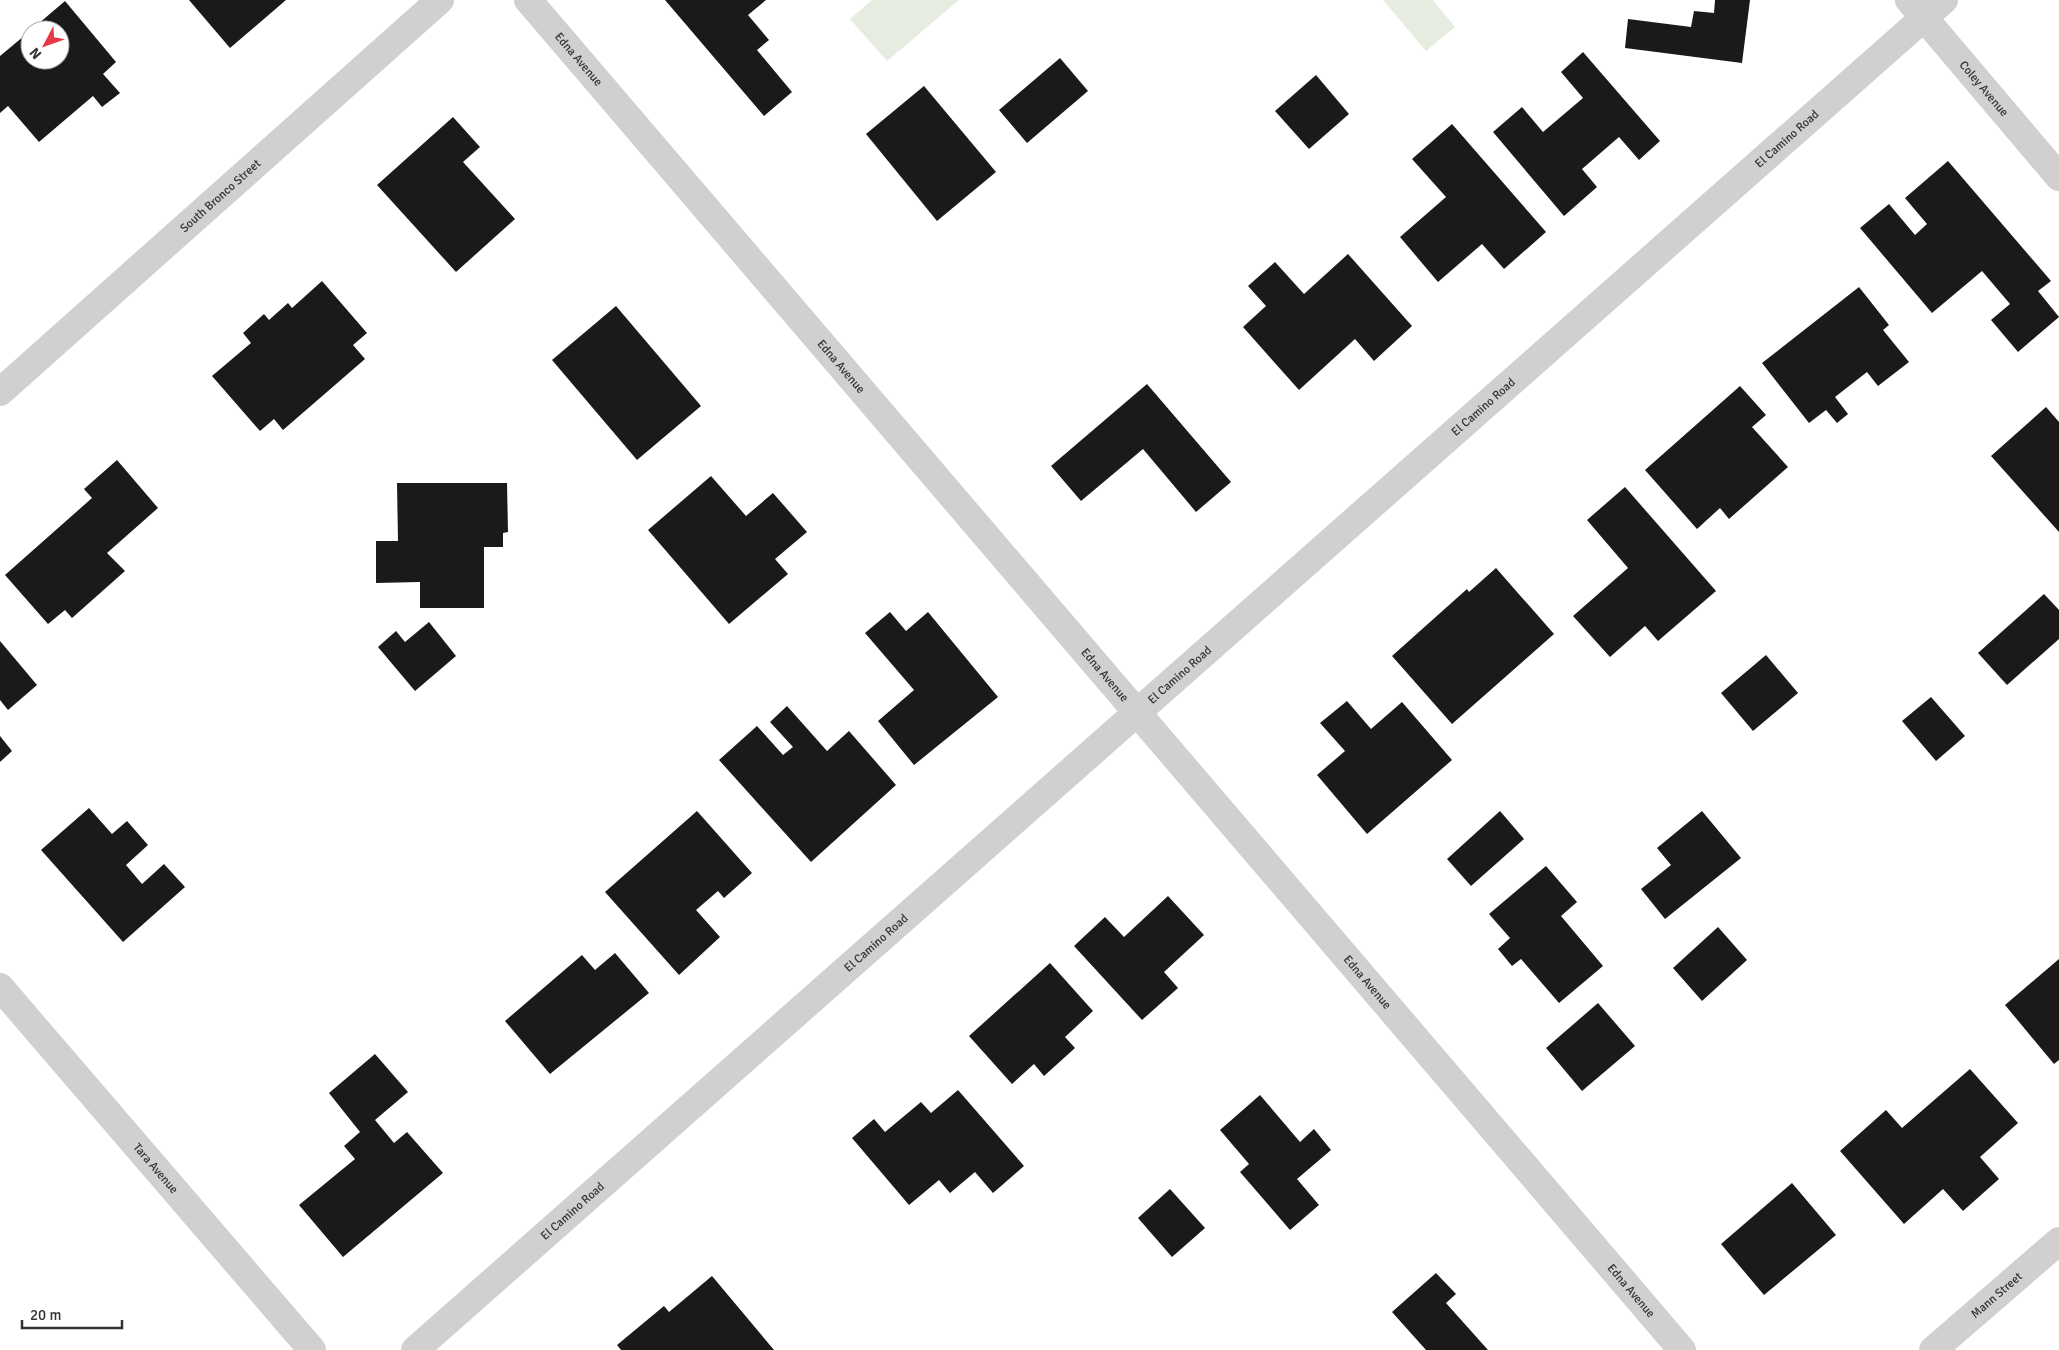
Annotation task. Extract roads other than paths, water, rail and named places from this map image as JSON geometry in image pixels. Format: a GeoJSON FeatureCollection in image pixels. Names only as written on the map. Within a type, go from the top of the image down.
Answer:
{"type":"FeatureCollection","features":[{"type":"Feature","properties":{"kind":"street","name":"South Bronco Street"},"geometry":{"type":"LineString","coordinates":[[0,392],[440,0]]}},
{"type":"Feature","properties":{"kind":"street","name":"Edna Avenue"},"geometry":{"type":"LineString","coordinates":[[528,0],[1682,1350]]}},
{"type":"Feature","properties":{"kind":"street","name":"El Camino Road"},"geometry":{"type":"LineString","coordinates":[[415,1350],[1138,713],[1916,9],[1944,0]]}},
{"type":"Feature","properties":{"kind":"street","name":"Coley Avenue"},"geometry":{"type":"LineString","coordinates":[[1916,9],[2059,178]]}},
{"type":"Feature","properties":{"kind":"street","name":"Tara Avenue"},"geometry":{"type":"LineString","coordinates":[[0,987],[312,1350]]}},
{"type":"Feature","properties":{"kind":"street","name":"Mann Street"},"geometry":{"type":"LineString","coordinates":[[1933,1350],[2059,1241]]}}]}
